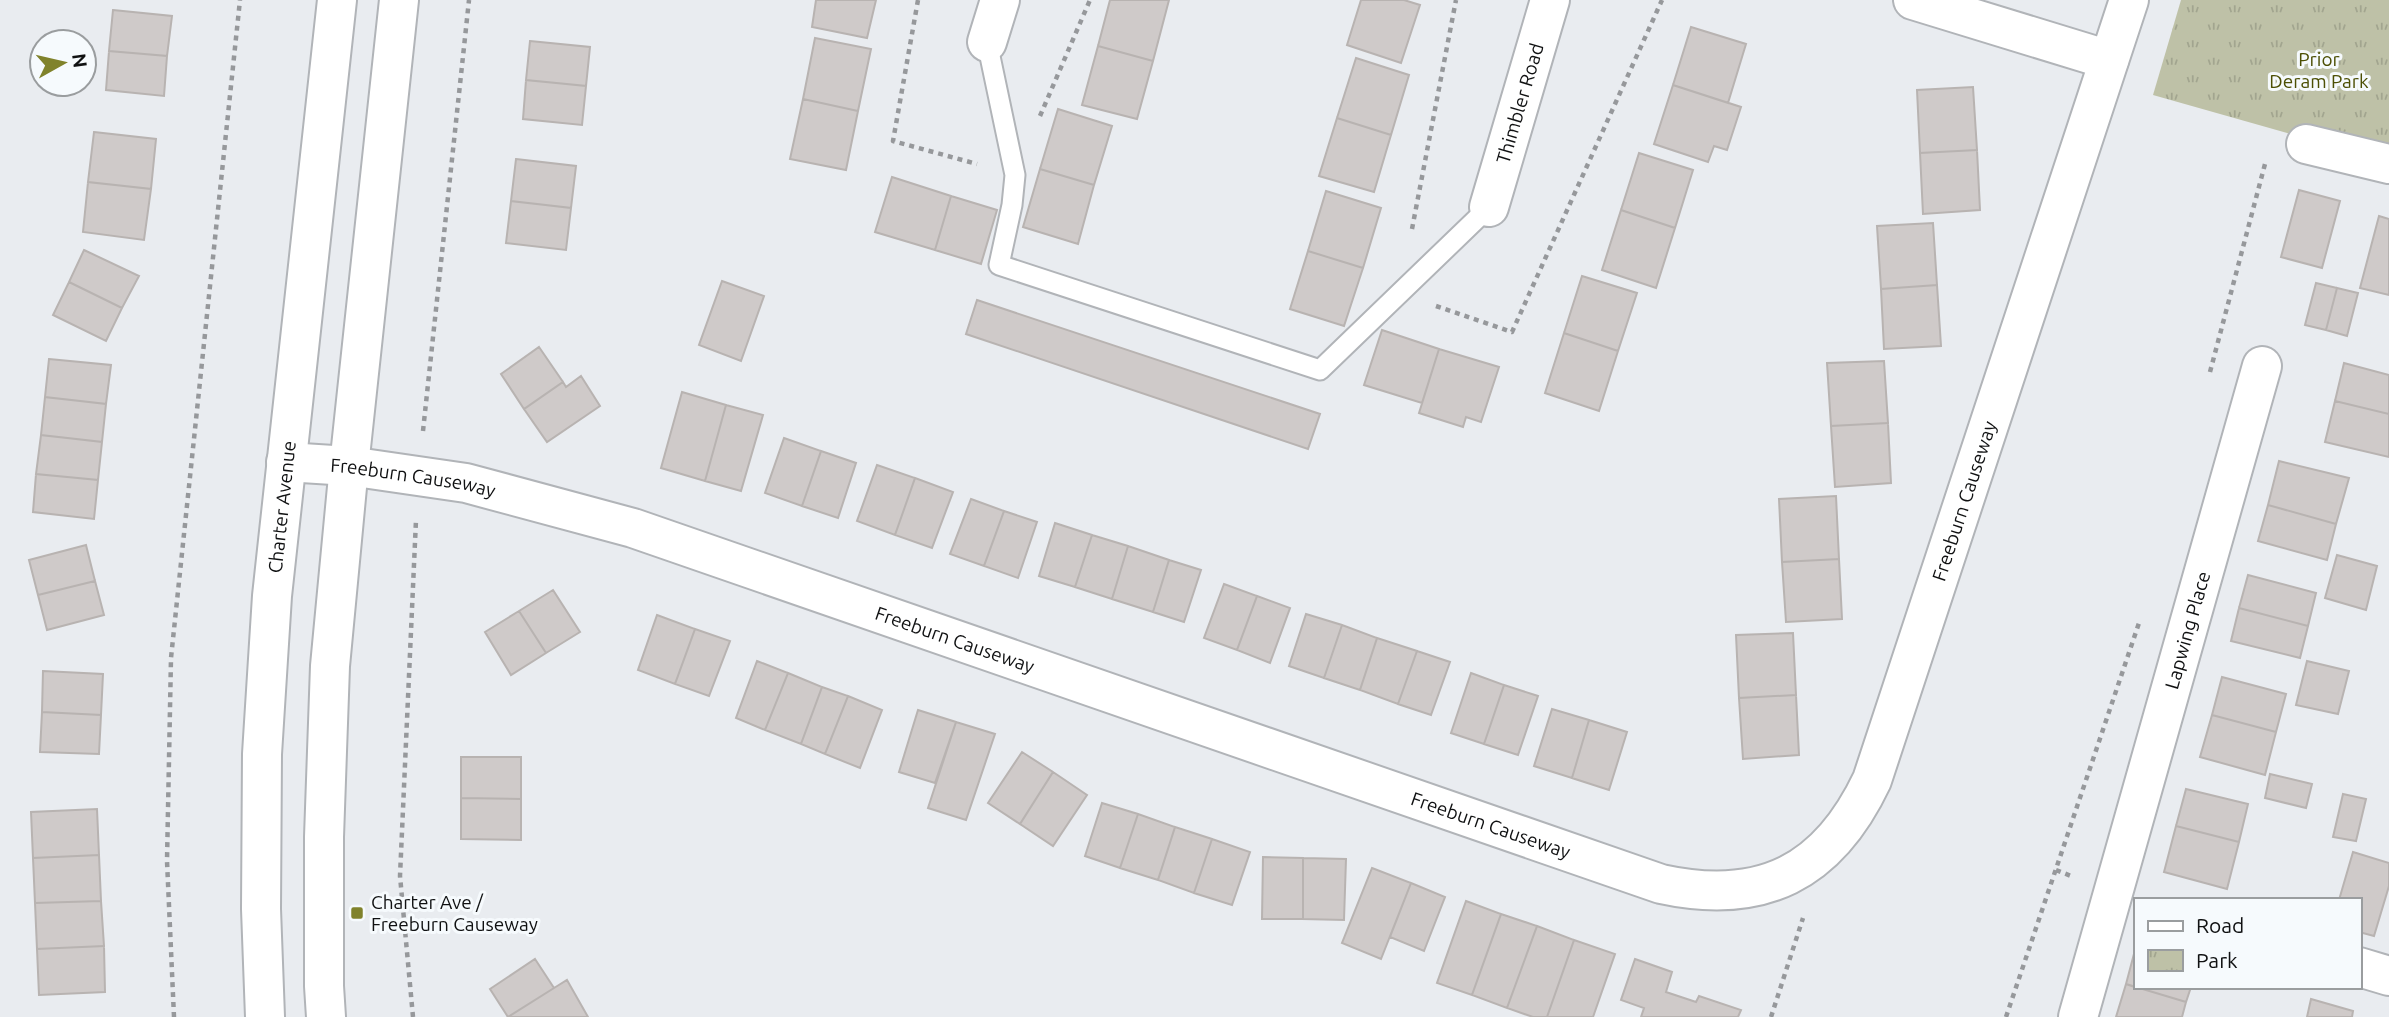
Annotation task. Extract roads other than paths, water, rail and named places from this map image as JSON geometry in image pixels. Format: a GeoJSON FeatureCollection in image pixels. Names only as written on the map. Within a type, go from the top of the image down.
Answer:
{"type":"FeatureCollection","features":[{"type":"Feature","properties":{"kind":"street","name":"Charter Avenue"},"geometry":{"type":"LineString","coordinates":[[265,1017],[261,909],[262,754],[272,596],[337,0]]}},
{"type":"Feature","properties":{"kind":"street"},"geometry":{"type":"LineString","coordinates":[[326,1017],[324,837],[330,666],[399,0]]}},
{"type":"Feature","properties":{"kind":"street"},"geometry":{"type":"LineString","coordinates":[[987,42],[1000,0]]}},
{"type":"Feature","properties":{"kind":"street","name":"Thimbler Road"},"geometry":{"type":"LineString","coordinates":[[1489,207],[1550,0]]}},
{"type":"Feature","properties":{"kind":"street"},"geometry":{"type":"LineString","coordinates":[[1913,0],[2109,60]]}},
{"type":"Feature","properties":{"kind":"street","name":"Freeburn Causeway"},"geometry":{"type":"LineString","coordinates":[[286,462],[349,466],[466,483],[575,512],[687,545],[1661,884],[1707,892],[1753,887],[1793,872],[1824,850],[1849,822],[1872,780],[2129,0]]}},
{"type":"Feature","properties":{"kind":"street"},"geometry":{"type":"LineString","coordinates":[[2306,145],[2389,164]]}},
{"type":"Feature","properties":{"kind":"street","name":"Lapwing Place"},"geometry":{"type":"LineString","coordinates":[[2078,1017],[2127,896],[2262,366]]}},
{"type":"Feature","properties":{"kind":"street"},"geometry":{"type":"LineString","coordinates":[[2361,968],[2389,976]]}},
{"type":"Feature","properties":{"kind":"lane"},"geometry":{"type":"LineString","coordinates":[[987,42],[1015,175],[1012,205],[999,265],[1320,370],[1489,207]]}},
{"type":"Feature","properties":{"kind":"place","name":"Charter Ave / Freeburn Causeway"},"geometry":{"type":"Point","coordinates":[357,913]}},
{"type":"Feature","properties":{"kind":"park label","name":"Prior Deram Park"},"geometry":{"type":"Point","coordinates":[2319,70]}}]}
